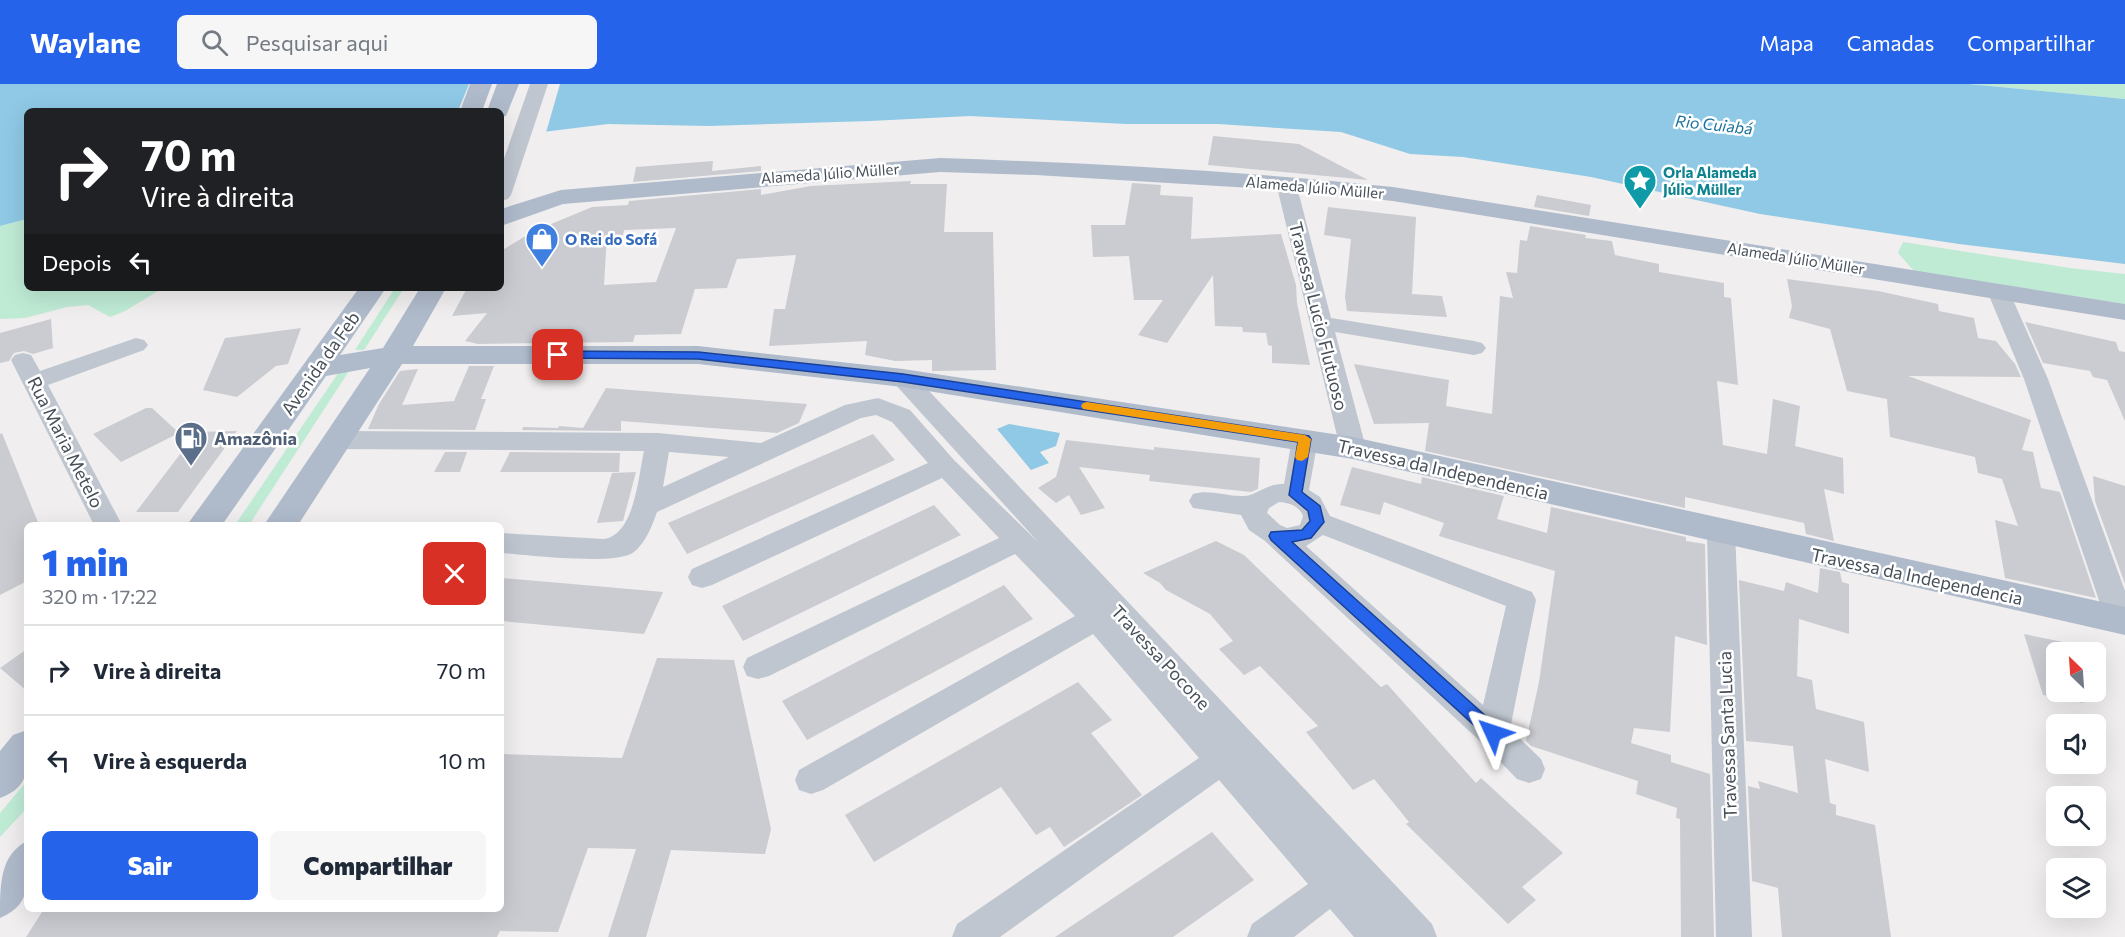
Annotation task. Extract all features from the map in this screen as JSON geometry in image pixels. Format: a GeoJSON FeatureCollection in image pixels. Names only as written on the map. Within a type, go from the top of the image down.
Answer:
{"type":"FeatureCollection","features":[{"type":"Feature","properties":{"kind":"main road"},"geometry":{"type":"LineString","coordinates":[[472,108],[481,84]]}},
{"type":"Feature","properties":{"kind":"main road"},"geometry":{"type":"LineString","coordinates":[[499,108],[508,84]]}},
{"type":"Feature","properties":{"kind":"main road","name":"Alameda Júlio Müller"},"geometry":{"type":"LineString","coordinates":[[504,217],[561,197],[940,165],[1036,168],[1286,183],[1394,194],[2125,312]]}},
{"type":"Feature","properties":{"kind":"main road","name":"Avenida da Feb"},"geometry":{"type":"LineString","coordinates":[[206,522],[371,291]]}},
{"type":"Feature","properties":{"kind":"main road"},"geometry":{"type":"LineString","coordinates":[[283,522],[393,355],[431,291]]}},
{"type":"Feature","properties":{"kind":"main road","name":"Travessa da Independencia"},"geometry":{"type":"LineString","coordinates":[[317,368],[393,355],[698,356],[903,378],[1353,448],[2123,621]]}},
{"type":"Feature","properties":{"kind":"main road"},"geometry":{"type":"LineString","coordinates":[[0,780],[24,751]]}},
{"type":"Feature","properties":{"kind":"main road"},"geometry":{"type":"LineString","coordinates":[[0,897],[24,865]]}},
{"type":"Feature","properties":{"kind":"street"},"geometry":{"type":"LineString","coordinates":[[504,136],[523,84]]}},
{"type":"Feature","properties":{"kind":"street"},"geometry":{"type":"LineString","coordinates":[[504,186],[539,84]]}},
{"type":"Feature","properties":{"kind":"street","name":"Travessa Lucio Flutuoso"},"geometry":{"type":"LineString","coordinates":[[1286,183],[1353,448]]}},
{"type":"Feature","properties":{"kind":"street"},"geometry":{"type":"LineString","coordinates":[[1998,291],[2036,379],[2123,621]]}},
{"type":"Feature","properties":{"kind":"street"},"geometry":{"type":"LineString","coordinates":[[1320,323],[1474,348]]}},
{"type":"Feature","properties":{"kind":"street","name":"Rua Maria Metelo"},"geometry":{"type":"LineString","coordinates":[[106,522],[29,370],[136,345]]}},
{"type":"Feature","properties":{"kind":"street","name":"Travessa Pocone"},"geometry":{"type":"LineString","coordinates":[[903,378],[1419,937]]}},
{"type":"Feature","properties":{"kind":"street"},"geometry":{"type":"LineString","coordinates":[[646,506],[854,411],[878,406],[901,416],[945,466],[1096,618],[1378,937]]}},
{"type":"Feature","properties":{"kind":"street"},"geometry":{"type":"LineString","coordinates":[[1295,495],[1305,439]]}},
{"type":"Feature","properties":{"kind":"street"},"geometry":{"type":"LineString","coordinates":[[338,440],[658,442],[765,452]]}},
{"type":"Feature","properties":{"kind":"street"},"geometry":{"type":"LineString","coordinates":[[504,543],[604,549],[623,546],[636,531],[646,506],[658,442]]}},
{"type":"Feature","properties":{"kind":"street"},"geometry":{"type":"LineString","coordinates":[[702,577],[945,466]]}},
{"type":"Feature","properties":{"kind":"street"},"geometry":{"type":"LineString","coordinates":[[1276,536],[1287,538],[1306,535],[1317,522],[1315,509],[1304,498],[1285,493],[1266,496],[1255,507],[1256,521],[1260,527],[1276,536],[1493,733],[1529,769]]}},
{"type":"Feature","properties":{"kind":"street"},"geometry":{"type":"LineString","coordinates":[[1202,501],[1255,507]]}},
{"type":"Feature","properties":{"kind":"street"},"geometry":{"type":"LineString","coordinates":[[1317,522],[1522,600],[1493,733]]}},
{"type":"Feature","properties":{"kind":"street","name":"Travessa Santa Lucia"},"geometry":{"type":"LineString","coordinates":[[1720,532],[1734,937]]}},
{"type":"Feature","properties":{"kind":"street"},"geometry":{"type":"LineString","coordinates":[[758,667],[1019,540]]}},
{"type":"Feature","properties":{"kind":"street"},"geometry":{"type":"LineString","coordinates":[[812,780],[1096,618]]}},
{"type":"Feature","properties":{"kind":"street"},"geometry":{"type":"LineString","coordinates":[[970,937],[1223,759]]}},
{"type":"Feature","properties":{"kind":"street"},"geometry":{"type":"LineString","coordinates":[[1265,937],[1332,887]]}},
{"type":"Feature","properties":{"kind":"green space"},"geometry":{"type":"Polygon","coordinates":[[[1969,84],[2125,84],[2125,99],[1969,84]]]}},
{"type":"Feature","properties":{"kind":"green space"},"geometry":{"type":"Polygon","coordinates":[[[24,220],[24,291],[158,291],[125,311],[110,317],[88,305],[67,307],[25,318],[0,319],[0,226],[24,220]]]}},
{"type":"Feature","properties":{"kind":"green space"},"geometry":{"type":"Polygon","coordinates":[[[1903,242],[2070,268],[2125,274],[2125,304],[1914,271],[1898,253],[1903,242]]]}},
{"type":"Feature","properties":{"kind":"green space"},"geometry":{"type":"Polygon","coordinates":[[[393,291],[402,291],[364,350],[355,350],[393,291]]]}},
{"type":"Feature","properties":{"kind":"green space"},"geometry":{"type":"Polygon","coordinates":[[[349,371],[251,522],[237,522],[339,372],[349,371]]]}},
{"type":"Feature","properties":{"kind":"green space"},"geometry":{"type":"Polygon","coordinates":[[[24,785],[24,811],[0,837],[0,813],[24,785]]]}},
{"type":"Feature","properties":{"kind":"water","name":"Rio Cuiabá"},"geometry":{"type":"Polygon","coordinates":[[[0,84],[1969,84],[2125,99],[2125,264],[1959,244],[1760,214],[1591,177],[1463,157],[1410,154],[1341,132],[1218,124],[1126,124],[970,116],[709,126],[608,124],[504,137],[504,108],[24,108],[24,220],[0,226],[0,84]]]}},
{"type":"Feature","properties":{"kind":"water"},"geometry":{"type":"Polygon","coordinates":[[[1009,424],[1060,433],[1056,446],[1040,452],[1049,463],[1031,470],[997,429],[1009,424]]]}},
{"type":"Feature","properties":{"kind":"pier"},"geometry":{"type":"Polygon","coordinates":[[[469,84],[560,84],[545,136],[504,140],[504,108],[459,108],[469,84]]]}},
{"type":"Feature","properties":{"kind":"building"},"geometry":{"type":"Polygon","coordinates":[[[1213,136],[1299,144],[1368,180],[1208,165],[1213,136]]]}},
{"type":"Feature","properties":{"kind":"building"},"geometry":{"type":"Polygon","coordinates":[[[713,161],[712,171],[761,166],[761,171],[633,182],[636,167],[713,161]]]}},
{"type":"Feature","properties":{"kind":"building"},"geometry":{"type":"Polygon","coordinates":[[[911,181],[910,184],[947,184],[944,232],[993,232],[996,370],[932,371],[932,360],[895,361],[865,355],[867,341],[769,346],[774,309],[785,309],[796,255],[737,259],[727,288],[695,289],[681,334],[635,335],[633,342],[478,344],[465,341],[487,313],[452,316],[465,291],[504,291],[504,249],[532,232],[592,207],[628,205],[629,201],[761,189],[761,195],[811,186],[911,181]],[[676,228],[624,230],[623,235],[607,236],[604,285],[656,282],[676,228]]]}},
{"type":"Feature","properties":{"kind":"building"},"geometry":{"type":"Polygon","coordinates":[[[1132,183],[1161,185],[1160,195],[1193,197],[1191,239],[1281,234],[1296,285],[1297,303],[1310,365],[1272,363],[1272,346],[1268,345],[1266,333],[1243,332],[1242,327],[1215,326],[1213,275],[1167,343],[1138,335],[1163,300],[1134,300],[1129,256],[1093,257],[1091,225],[1125,225],[1132,183]]]}},
{"type":"Feature","properties":{"kind":"building"},"geometry":{"type":"Polygon","coordinates":[[[1537,195],[1591,205],[1589,216],[1534,207],[1537,195]]]}},
{"type":"Feature","properties":{"kind":"building"},"geometry":{"type":"Polygon","coordinates":[[[1328,207],[1416,217],[1412,294],[1442,296],[1447,317],[1347,311],[1345,297],[1351,239],[1324,235],[1328,207]]]}},
{"type":"Feature","properties":{"kind":"building"},"geometry":{"type":"Polygon","coordinates":[[[1530,226],[1586,235],[1585,238],[1612,241],[1615,255],[1659,264],[1659,272],[1724,283],[1724,297],[1731,298],[1738,385],[1717,381],[1723,445],[1767,454],[1773,399],[1800,406],[1795,446],[1843,458],[1844,494],[1824,489],[1834,541],[1806,534],[1804,523],[1685,497],[1685,508],[1425,451],[1429,423],[1374,424],[1354,364],[1449,380],[1446,406],[1492,414],[1500,296],[1513,298],[1506,272],[1517,273],[1520,240],[1527,241],[1530,226]]]}},
{"type":"Feature","properties":{"kind":"building"},"geometry":{"type":"Polygon","coordinates":[[[1787,279],[1878,291],[1938,304],[1939,311],[1974,318],[1978,338],[1996,341],[2015,364],[2021,377],[1908,376],[2031,420],[2022,450],[2033,452],[2041,488],[2060,492],[2096,598],[2005,578],[1995,520],[2018,526],[2002,479],[1978,473],[1975,457],[1890,437],[1887,399],[1847,391],[1830,329],[1789,318],[1792,306],[1787,279]]]}},
{"type":"Feature","properties":{"kind":"building"},"geometry":{"type":"Polygon","coordinates":[[[51,319],[53,348],[33,354],[24,351],[14,353],[9,361],[0,363],[0,333],[51,319]]]}},
{"type":"Feature","properties":{"kind":"building"},"geometry":{"type":"Polygon","coordinates":[[[2025,322],[2116,342],[2119,351],[2125,352],[2125,421],[2107,380],[2093,377],[2090,371],[2043,363],[2025,322]]]}},
{"type":"Feature","properties":{"kind":"building"},"geometry":{"type":"Polygon","coordinates":[[[301,328],[288,364],[276,366],[237,397],[203,390],[225,338],[301,328]]]}},
{"type":"Feature","properties":{"kind":"building"},"geometry":{"type":"Polygon","coordinates":[[[469,366],[494,366],[481,399],[486,399],[475,430],[368,429],[379,404],[400,371],[418,369],[402,405],[454,401],[469,366]]]}},
{"type":"Feature","properties":{"kind":"building"},"geometry":{"type":"Polygon","coordinates":[[[606,388],[807,404],[799,423],[777,433],[621,421],[621,431],[522,430],[523,427],[583,428],[606,388]]]}},
{"type":"Feature","properties":{"kind":"building"},"geometry":{"type":"Polygon","coordinates":[[[146,408],[152,408],[179,433],[121,462],[93,434],[146,408]]]}},
{"type":"Feature","properties":{"kind":"building","name":"Amazônia"},"geometry":{"type":"Polygon","coordinates":[[[237,431],[178,512],[136,512],[197,432],[237,431]]]}},
{"type":"Feature","properties":{"kind":"building"},"geometry":{"type":"Polygon","coordinates":[[[2,433],[38,522],[24,522],[24,583],[0,595],[0,434],[2,433]]]}},
{"type":"Feature","properties":{"kind":"building"},"geometry":{"type":"Polygon","coordinates":[[[873,434],[895,460],[687,554],[668,523],[873,434]]]}},
{"type":"Feature","properties":{"kind":"building"},"geometry":{"type":"Polygon","coordinates":[[[1066,440],[1154,450],[1154,447],[1260,458],[1258,489],[1251,492],[1149,481],[1150,475],[1079,467],[1105,508],[1081,515],[1069,495],[1056,503],[1038,488],[1056,477],[1066,440]]]}},
{"type":"Feature","properties":{"kind":"building"},"geometry":{"type":"Polygon","coordinates":[[[445,452],[467,452],[460,472],[434,472],[445,452]]]}},
{"type":"Feature","properties":{"kind":"building"},"geometry":{"type":"Polygon","coordinates":[[[510,452],[620,453],[619,472],[500,472],[510,452]]]}},
{"type":"Feature","properties":{"kind":"building"},"geometry":{"type":"Polygon","coordinates":[[[1352,467],[1421,484],[1422,477],[1504,496],[1497,519],[1547,533],[1551,507],[1686,537],[1686,541],[1705,544],[1707,645],[1675,636],[1670,732],[1634,728],[1631,743],[1671,755],[1671,762],[1710,774],[1714,937],[1681,937],[1680,819],[1676,818],[1677,808],[1636,794],[1638,781],[1531,746],[1526,741],[1539,682],[1555,571],[1439,536],[1444,523],[1384,502],[1380,515],[1340,505],[1352,467]]]}},
{"type":"Feature","properties":{"kind":"building"},"geometry":{"type":"Polygon","coordinates":[[[636,472],[623,521],[597,523],[612,473],[636,472]]]}},
{"type":"Feature","properties":{"kind":"building"},"geometry":{"type":"Polygon","coordinates":[[[2093,476],[2125,486],[2125,584],[2095,501],[2093,476]]]}},
{"type":"Feature","properties":{"kind":"building"},"geometry":{"type":"Polygon","coordinates":[[[934,505],[961,535],[743,641],[722,606],[934,505]]]}},
{"type":"Feature","properties":{"kind":"building"},"geometry":{"type":"Polygon","coordinates":[[[1216,541],[1244,555],[1381,687],[1387,684],[1476,783],[1481,778],[1563,853],[1522,887],[1536,900],[1508,924],[1406,824],[1409,822],[1374,779],[1353,790],[1306,732],[1318,726],[1260,666],[1244,675],[1219,649],[1233,641],[1210,614],[1166,590],[1160,583],[1143,573],[1216,541]]]}},
{"type":"Feature","properties":{"kind":"building"},"geometry":{"type":"Polygon","coordinates":[[[1820,568],[1840,572],[1842,582],[1849,584],[1849,634],[1799,619],[1797,676],[1812,680],[1816,709],[1864,722],[1869,772],[1825,759],[1830,803],[1836,805],[1836,815],[1875,825],[1891,937],[1782,937],[1778,888],[1752,881],[1748,786],[1760,789],[1758,781],[1798,793],[1793,746],[1746,741],[1739,580],[1784,591],[1786,582],[1818,593],[1820,568]]]}},
{"type":"Feature","properties":{"kind":"building"},"geometry":{"type":"Polygon","coordinates":[[[504,578],[663,592],[644,634],[504,621],[504,578]]]}},
{"type":"Feature","properties":{"kind":"building"},"geometry":{"type":"Polygon","coordinates":[[[1004,585],[1033,619],[807,740],[782,701],[1004,585]]]}},
{"type":"Feature","properties":{"kind":"building"},"geometry":{"type":"Polygon","coordinates":[[[2024,634],[2063,642],[2046,642],[2046,696],[2043,695],[2024,634]]]}},
{"type":"Feature","properties":{"kind":"building"},"geometry":{"type":"Polygon","coordinates":[[[24,651],[24,688],[0,668],[24,651]]]}},
{"type":"Feature","properties":{"kind":"building"},"geometry":{"type":"Polygon","coordinates":[[[657,658],[734,660],[771,829],[765,854],[671,850],[646,937],[608,937],[636,849],[588,848],[558,932],[500,931],[497,937],[26,937],[42,912],[504,912],[504,754],[622,758],[657,658]]]}},
{"type":"Feature","properties":{"kind":"building"},"geometry":{"type":"Polygon","coordinates":[[[1078,682],[1112,720],[1091,733],[1142,795],[1064,847],[1050,827],[1036,835],[1001,787],[874,862],[845,815],[1078,682]]]}},
{"type":"Feature","properties":{"kind":"building"},"geometry":{"type":"Polygon","coordinates":[[[1212,832],[1254,880],[1173,937],[1055,937],[1212,832]]]}},
{"type":"Feature","properties":{"kind":"slow traffic"},"geometry":{"type":"LineString","coordinates":[[1087,406],[1305,439],[1302,457]]}},
{"type":"Feature","properties":{"kind":"place","name":"Orla Alameda Júlio Müller"},"geometry":{"type":"Point","coordinates":[1640,210]}},
{"type":"Feature","properties":{"kind":"place","name":"O Rei do Sofá"},"geometry":{"type":"Point","coordinates":[542,268]}},
{"type":"Feature","properties":{"kind":"place","name":"Amazônia"},"geometry":{"type":"Point","coordinates":[191,467]}},
{"type":"Feature","properties":{"kind":"route"},"geometry":{"type":"LineString","coordinates":[[558,355],[698,356],[903,378],[1305,439],[1295,495],[1304,498],[1315,509],[1317,522],[1306,535],[1297,538],[1276,536],[1493,733]]}}]}
